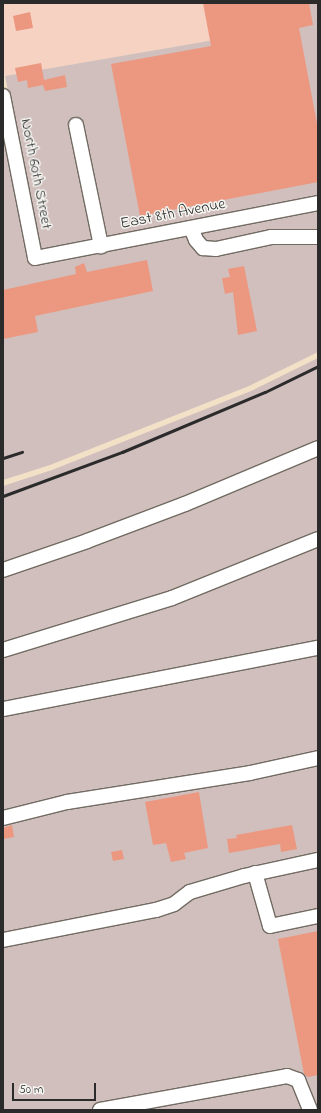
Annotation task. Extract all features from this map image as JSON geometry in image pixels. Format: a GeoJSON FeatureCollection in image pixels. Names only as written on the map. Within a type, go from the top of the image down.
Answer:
{"type":"FeatureCollection","features":[{"type":"Feature","properties":{"kind":"street","name":"North 60th Street"},"geometry":{"type":"LineString","coordinates":[[3,96],[35,258]]}},
{"type":"Feature","properties":{"kind":"street"},"geometry":{"type":"LineString","coordinates":[[76,124],[100,246]]}},
{"type":"Feature","properties":{"kind":"street","name":"East 8th Avenue"},"geometry":{"type":"LineString","coordinates":[[35,258],[318,203]]}},
{"type":"Feature","properties":{"kind":"street"},"geometry":{"type":"LineString","coordinates":[[191,228],[196,240],[203,248],[216,249],[271,237],[318,237]]}},
{"type":"Feature","properties":{"kind":"street"},"geometry":{"type":"LineString","coordinates":[[3,570],[87,541],[171,509],[318,448]]}},
{"type":"Feature","properties":{"kind":"street"},"geometry":{"type":"LineString","coordinates":[[3,650],[172,598],[318,539]]}},
{"type":"Feature","properties":{"kind":"street"},"geometry":{"type":"LineString","coordinates":[[3,709],[318,648]]}},
{"type":"Feature","properties":{"kind":"street"},"geometry":{"type":"LineString","coordinates":[[3,818],[67,802],[250,773],[318,758]]}},
{"type":"Feature","properties":{"kind":"street"},"geometry":{"type":"LineString","coordinates":[[3,940],[156,910],[174,904],[190,892],[255,873],[318,860]]}},
{"type":"Feature","properties":{"kind":"street"},"geometry":{"type":"LineString","coordinates":[[255,873],[270,926],[318,916]]}},
{"type":"Feature","properties":{"kind":"street"},"geometry":{"type":"LineString","coordinates":[[100,1110],[287,1076],[298,1080],[310,1110]]}},
{"type":"Feature","properties":{"kind":"shaded area"},"geometry":{"type":"Polygon","coordinates":[[[3,3],[206,3],[214,40],[5,76],[3,65],[3,3]]]}},
{"type":"Feature","properties":{"kind":"shaded area"},"geometry":{"type":"Polygon","coordinates":[[[206,3],[318,3],[318,196],[40,251],[5,76],[214,40],[206,3]]]}},
{"type":"Feature","properties":{"kind":"shaded area"},"geometry":{"type":"Polygon","coordinates":[[[3,125],[31,266],[318,210],[318,352],[249,386],[50,465],[3,480],[3,125]]]}},
{"type":"Feature","properties":{"kind":"shaded area"},"geometry":{"type":"Polygon","coordinates":[[[318,358],[318,1110],[3,1110],[3,486],[52,470],[251,391],[318,358]]]}},
{"type":"Feature","properties":{"kind":"building"},"geometry":{"type":"Polygon","coordinates":[[[203,3],[309,3],[313,25],[299,28],[318,129],[318,182],[140,216],[111,64],[211,46],[203,3]]]}},
{"type":"Feature","properties":{"kind":"building"},"geometry":{"type":"Polygon","coordinates":[[[30,12],[33,28],[16,31],[13,16],[30,12]]]}},
{"type":"Feature","properties":{"kind":"building"},"geometry":{"type":"Polygon","coordinates":[[[41,63],[44,80],[65,75],[67,87],[45,91],[43,85],[28,88],[27,80],[18,82],[15,68],[41,63]]]}},
{"type":"Feature","properties":{"kind":"building"},"geometry":{"type":"Polygon","coordinates":[[[147,260],[153,291],[35,316],[38,332],[3,339],[3,290],[76,274],[75,267],[84,263],[87,272],[147,260]]]}},
{"type":"Feature","properties":{"kind":"building"},"geometry":{"type":"Polygon","coordinates":[[[244,266],[257,331],[238,335],[233,292],[225,294],[222,278],[230,277],[228,269],[244,266]]]}},
{"type":"Feature","properties":{"kind":"building"},"geometry":{"type":"Polygon","coordinates":[[[199,792],[208,848],[184,853],[186,859],[171,862],[166,843],[153,845],[145,802],[199,792]]]}},
{"type":"Feature","properties":{"kind":"building"},"geometry":{"type":"Polygon","coordinates":[[[12,825],[14,837],[3,839],[3,828],[12,825]]]}},
{"type":"Feature","properties":{"kind":"building"},"geometry":{"type":"Polygon","coordinates":[[[292,825],[297,849],[281,852],[280,844],[229,853],[227,839],[237,838],[236,835],[292,825]]]}},
{"type":"Feature","properties":{"kind":"building"},"geometry":{"type":"Polygon","coordinates":[[[122,850],[124,859],[113,861],[111,852],[122,850]]]}},
{"type":"Feature","properties":{"kind":"building"},"geometry":{"type":"Polygon","coordinates":[[[318,931],[318,1075],[308,1077],[304,1074],[278,939],[318,931]]]}},
{"type":"Feature","properties":{"kind":"railway"},"geometry":{"type":"LineString","coordinates":[[3,496],[122,452],[265,392],[318,366]]}},
{"type":"Feature","properties":{"kind":"railway"},"geometry":{"type":"LineString","coordinates":[[3,458],[22,452]]}}]}
